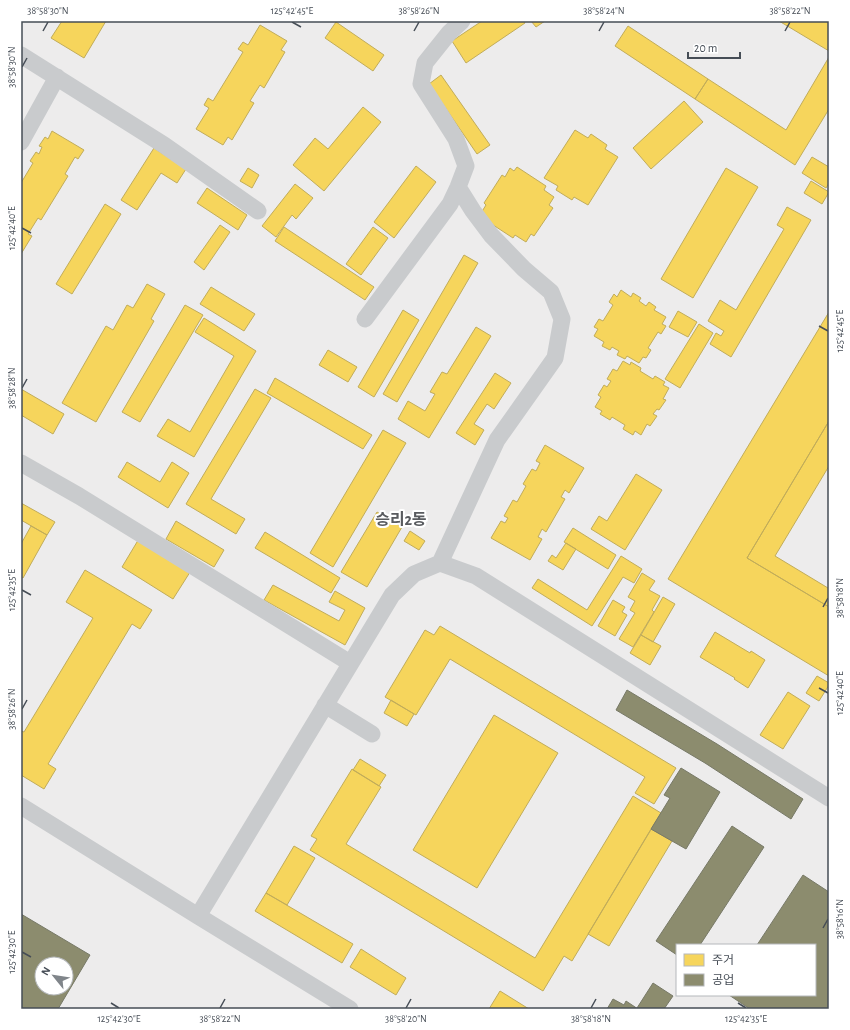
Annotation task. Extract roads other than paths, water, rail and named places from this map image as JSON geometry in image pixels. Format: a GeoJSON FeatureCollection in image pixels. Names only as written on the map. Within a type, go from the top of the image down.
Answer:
{"type":"FeatureCollection","features":[{"type":"Feature","properties":{"kind":"street"},"geometry":{"type":"LineString","coordinates":[[365,319],[450,204],[466,166],[456,138],[421,84],[425,63],[449,33],[462,21]]}},
{"type":"Feature","properties":{"kind":"street"},"geometry":{"type":"LineString","coordinates":[[21,55],[164,145],[258,211]]}},
{"type":"Feature","properties":{"kind":"street"},"geometry":{"type":"LineString","coordinates":[[21,142],[57,77]]}},
{"type":"Feature","properties":{"kind":"street"},"geometry":{"type":"LineString","coordinates":[[198,916],[392,595],[414,574],[440,562],[497,440],[555,358],[562,320],[551,292],[524,269],[492,235],[473,211],[458,187]]}},
{"type":"Feature","properties":{"kind":"street"},"geometry":{"type":"LineString","coordinates":[[21,463],[85,500],[350,663]]}},
{"type":"Feature","properties":{"kind":"street"},"geometry":{"type":"LineString","coordinates":[[440,562],[476,576],[829,798]]}},
{"type":"Feature","properties":{"kind":"street"},"geometry":{"type":"LineString","coordinates":[[325,705],[372,734]]}},
{"type":"Feature","properties":{"kind":"street"},"geometry":{"type":"LineString","coordinates":[[21,806],[350,1009]]}},
{"type":"Feature","properties":{"kind":"district","name":"승리2동"},"geometry":{"type":"Point","coordinates":[401,520]}}]}
